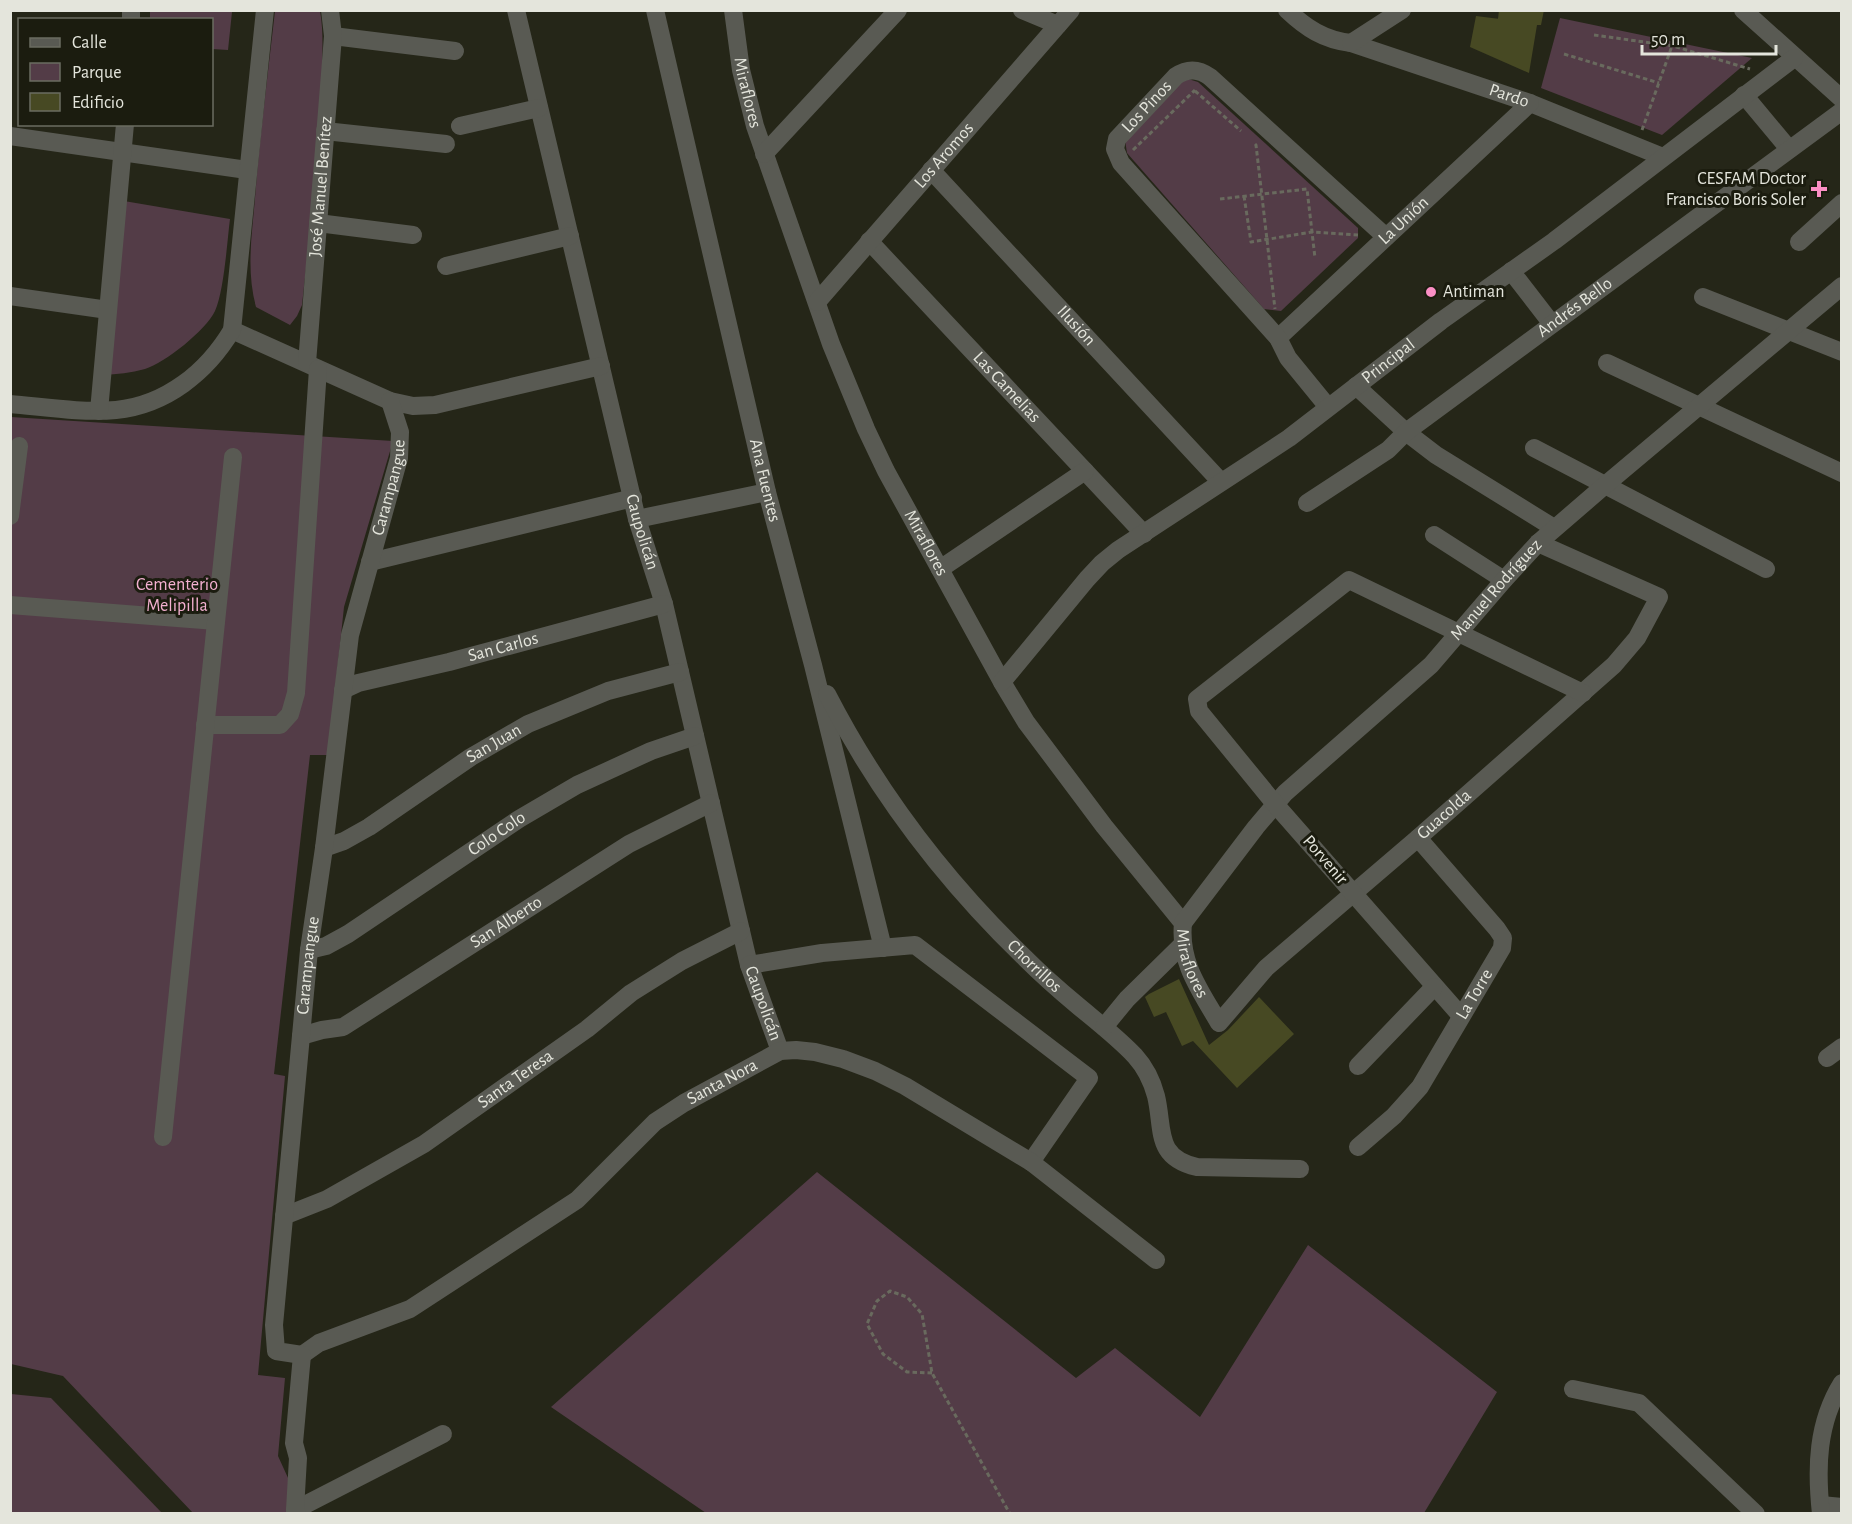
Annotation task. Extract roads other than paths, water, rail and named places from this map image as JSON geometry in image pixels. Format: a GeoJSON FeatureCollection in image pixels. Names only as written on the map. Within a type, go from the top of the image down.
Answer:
{"type":"FeatureCollection","features":[{"type":"Feature","properties":{"kind":"street"},"geometry":{"type":"LineString","coordinates":[[10,404],[99,411],[141,405],[179,387],[207,364],[232,330],[265,10]]}},
{"type":"Feature","properties":{"kind":"street","name":"José Manuel Benítez"},"geometry":{"type":"LineString","coordinates":[[206,725],[280,725],[290,714],[296,693],[318,223],[333,36],[330,10]]}},
{"type":"Feature","properties":{"kind":"street","name":"Caupolicán"},"geometry":{"type":"LineString","coordinates":[[516,10],[637,519],[664,604],[749,965],[780,1051]]}},
{"type":"Feature","properties":{"kind":"street","name":"Ana Fuentes"},"geometry":{"type":"LineString","coordinates":[[655,10],[767,492],[813,665],[883,948]]}},
{"type":"Feature","properties":{"kind":"street","name":"Miraflores"},"geometry":{"type":"LineString","coordinates":[[733,10],[743,79],[764,154],[847,387],[866,429],[940,569],[1026,722],[1061,771],[1183,923],[1182,945],[1187,966],[1218,1023]]}},
{"type":"Feature","properties":{"kind":"street"},"geometry":{"type":"LineString","coordinates":[[764,154],[898,10]]}},
{"type":"Feature","properties":{"kind":"street"},"geometry":{"type":"LineString","coordinates":[[1022,10],[1058,25]]}},
{"type":"Feature","properties":{"kind":"street","name":"Los Aromos"},"geometry":{"type":"LineString","coordinates":[[816,302],[1071,10]]}},
{"type":"Feature","properties":{"kind":"street","name":"Pardo"},"geometry":{"type":"LineString","coordinates":[[1287,10],[1314,32],[1339,42],[1530,103],[1663,157]]}},
{"type":"Feature","properties":{"kind":"street"},"geometry":{"type":"LineString","coordinates":[[1351,44],[1402,10]]}},
{"type":"Feature","properties":{"kind":"street"},"geometry":{"type":"LineString","coordinates":[[1743,10],[1842,99]]}},
{"type":"Feature","properties":{"kind":"street"},"geometry":{"type":"LineString","coordinates":[[333,36],[455,51]]}},
{"type":"Feature","properties":{"kind":"street","name":"Principal"},"geometry":{"type":"LineString","coordinates":[[1002,682],[1102,563],[1289,438],[1441,321],[1554,241],[1794,58]]}},
{"type":"Feature","properties":{"kind":"street","name":"Los Pinos"},"geometry":{"type":"LineString","coordinates":[[1278,338],[1121,163],[1115,149],[1117,139],[1176,76],[1198,70],[1210,77],[1386,237]]}},
{"type":"Feature","properties":{"kind":"street"},"geometry":{"type":"LineString","coordinates":[[1744,95],[1789,149]]}},
{"type":"Feature","properties":{"kind":"street","name":"La Unión"},"geometry":{"type":"LineString","coordinates":[[1278,338],[1530,103]]}},
{"type":"Feature","properties":{"kind":"street"},"geometry":{"type":"LineString","coordinates":[[460,126],[540,108]]}},
{"type":"Feature","properties":{"kind":"street","name":"Andrés Bello"},"geometry":{"type":"LineString","coordinates":[[1307,503],[1388,450],[1406,432],[1842,111]]}},
{"type":"Feature","properties":{"kind":"street"},"geometry":{"type":"LineString","coordinates":[[99,411],[125,126]]}},
{"type":"Feature","properties":{"kind":"street"},"geometry":{"type":"LineString","coordinates":[[325,131],[446,144]]}},
{"type":"Feature","properties":{"kind":"street"},"geometry":{"type":"LineString","coordinates":[[10,136],[247,170]]}},
{"type":"Feature","properties":{"kind":"street","name":"Ilusión"},"geometry":{"type":"LineString","coordinates":[[931,170],[1221,482]]}},
{"type":"Feature","properties":{"kind":"street"},"geometry":{"type":"LineString","coordinates":[[1799,242],[1842,203]]}},
{"type":"Feature","properties":{"kind":"street"},"geometry":{"type":"LineString","coordinates":[[318,223],[414,236]]}},
{"type":"Feature","properties":{"kind":"street"},"geometry":{"type":"LineString","coordinates":[[446,266],[570,236]]}},
{"type":"Feature","properties":{"kind":"street","name":"Las Camelias"},"geometry":{"type":"LineString","coordinates":[[868,241],[1144,534]]}},
{"type":"Feature","properties":{"kind":"street"},"geometry":{"type":"LineString","coordinates":[[1511,271],[1552,324]]}},
{"type":"Feature","properties":{"kind":"street","name":"Manuel Rodríguez"},"geometry":{"type":"LineString","coordinates":[[1183,923],[1275,804],[1296,781],[1441,656],[1458,633],[1538,543],[1842,286]]}},
{"type":"Feature","properties":{"kind":"street"},"geometry":{"type":"LineString","coordinates":[[10,296],[108,310]]}},
{"type":"Feature","properties":{"kind":"street"},"geometry":{"type":"LineString","coordinates":[[1703,297],[1842,352]]}},
{"type":"Feature","properties":{"kind":"street"},"geometry":{"type":"LineString","coordinates":[[232,330],[390,401],[413,406],[435,405],[601,366]]}},
{"type":"Feature","properties":{"kind":"street"},"geometry":{"type":"LineString","coordinates":[[1278,338],[1288,358],[1328,407]]}},
{"type":"Feature","properties":{"kind":"street"},"geometry":{"type":"LineString","coordinates":[[1607,363],[1842,472]]}},
{"type":"Feature","properties":{"kind":"street"},"geometry":{"type":"LineString","coordinates":[[1356,387],[1406,432],[1460,472],[1554,528]]}},
{"type":"Feature","properties":{"kind":"street","name":"Carampangue"},"geometry":{"type":"LineString","coordinates":[[302,1354],[276,1351],[274,1325],[284,1216],[309,950],[350,635],[399,458],[399,432],[390,401]]}},
{"type":"Feature","properties":{"kind":"street"},"geometry":{"type":"LineString","coordinates":[[10,516],[20,446]]}},
{"type":"Feature","properties":{"kind":"street"},"geometry":{"type":"LineString","coordinates":[[1534,448],[1766,569]]}},
{"type":"Feature","properties":{"kind":"street"},"geometry":{"type":"LineString","coordinates":[[163,1137],[233,457]]}},
{"type":"Feature","properties":{"kind":"street"},"geometry":{"type":"LineString","coordinates":[[940,569],[1084,471]]}},
{"type":"Feature","properties":{"kind":"street"},"geometry":{"type":"LineString","coordinates":[[637,519],[767,492]]}},
{"type":"Feature","properties":{"kind":"street"},"geometry":{"type":"LineString","coordinates":[[370,562],[633,498]]}},
{"type":"Feature","properties":{"kind":"street"},"geometry":{"type":"LineString","coordinates":[[1434,535],[1504,580]]}},
{"type":"Feature","properties":{"kind":"street","name":"Guacolda"},"geometry":{"type":"LineString","coordinates":[[1218,1023],[1266,968],[1583,693],[1626,652],[1649,618],[1659,597],[1538,543]]}},
{"type":"Feature","properties":{"kind":"street","name":"Porvenir"},"geometry":{"type":"LineString","coordinates":[[1458,633],[1349,580],[1197,699],[1199,711],[1275,804],[1461,1016]]}},
{"type":"Feature","properties":{"kind":"street","name":"San Carlos"},"geometry":{"type":"LineString","coordinates":[[343,690],[358,682],[449,662],[664,604]]}},
{"type":"Feature","properties":{"kind":"street"},"geometry":{"type":"LineString","coordinates":[[10,605],[216,621]]}},
{"type":"Feature","properties":{"kind":"street"},"geometry":{"type":"LineString","coordinates":[[1458,633],[1583,693]]}},
{"type":"Feature","properties":{"kind":"street","name":"Chorrillos"},"geometry":{"type":"LineString","coordinates":[[813,665],[841,721],[872,773],[935,858],[980,912],[1025,957],[1134,1055],[1150,1078],[1156,1097],[1161,1138],[1176,1159],[1190,1166],[1204,1168],[1300,1169]]}},
{"type":"Feature","properties":{"kind":"street","name":"San Juan"},"geometry":{"type":"LineString","coordinates":[[324,848],[344,842],[369,827],[471,757],[528,724],[608,691],[680,672]]}},
{"type":"Feature","properties":{"kind":"street","name":"Colo Colo"},"geometry":{"type":"LineString","coordinates":[[309,950],[326,946],[348,934],[519,819],[577,785],[651,751],[695,736]]}},
{"type":"Feature","properties":{"kind":"street","name":"San Alberto"},"geometry":{"type":"LineString","coordinates":[[301,1036],[343,1027],[629,844],[711,803]]}},
{"type":"Feature","properties":{"kind":"street","name":"La Torre"},"geometry":{"type":"LineString","coordinates":[[1358,1147],[1405,1105],[1420,1087],[1502,948],[1503,938],[1497,928],[1418,838]]}},
{"type":"Feature","properties":{"kind":"street","name":"Santa Teresa"},"geometry":{"type":"LineString","coordinates":[[284,1216],[327,1199],[424,1144],[587,1029],[631,993],[682,961],[741,931]]}},
{"type":"Feature","properties":{"kind":"street"},"geometry":{"type":"LineString","coordinates":[[749,965],[822,953],[915,945],[1089,1078],[1032,1162]]}},
{"type":"Feature","properties":{"kind":"street"},"geometry":{"type":"LineString","coordinates":[[1104,1027],[1150,975],[1182,945]]}},
{"type":"Feature","properties":{"kind":"street"},"geometry":{"type":"LineString","coordinates":[[1358,1066],[1434,987]]}},
{"type":"Feature","properties":{"kind":"street","name":"Santa Nora"},"geometry":{"type":"LineString","coordinates":[[302,1354],[319,1342],[410,1309],[577,1200],[655,1122],[684,1103],[780,1051],[816,1052],[843,1059],[905,1086],[1032,1162],[1156,1260]]}},
{"type":"Feature","properties":{"kind":"street"},"geometry":{"type":"LineString","coordinates":[[296,1512],[298,1458],[294,1443],[302,1354]]}},
{"type":"Feature","properties":{"kind":"street"},"geometry":{"type":"LineString","coordinates":[[1842,1383],[1829,1409],[1821,1439],[1821,1509],[1842,1507]]}},
{"type":"Feature","properties":{"kind":"street"},"geometry":{"type":"LineString","coordinates":[[1573,1389],[1639,1403],[1756,1514]]}},
{"type":"Feature","properties":{"kind":"street"},"geometry":{"type":"LineString","coordinates":[[296,1512],[443,1434]]}},
{"type":"Feature","properties":{"kind":"place","name":"CESFAM Doctor Francisco Boris Soler"},"geometry":{"type":"Point","coordinates":[1819,189]}},
{"type":"Feature","properties":{"kind":"place","name":"Antiman"},"geometry":{"type":"Point","coordinates":[1431,292]}},
{"type":"Feature","properties":{"kind":"park label","name":"Cementerio Melipilla"},"geometry":{"type":"Point","coordinates":[177,595]}}]}
